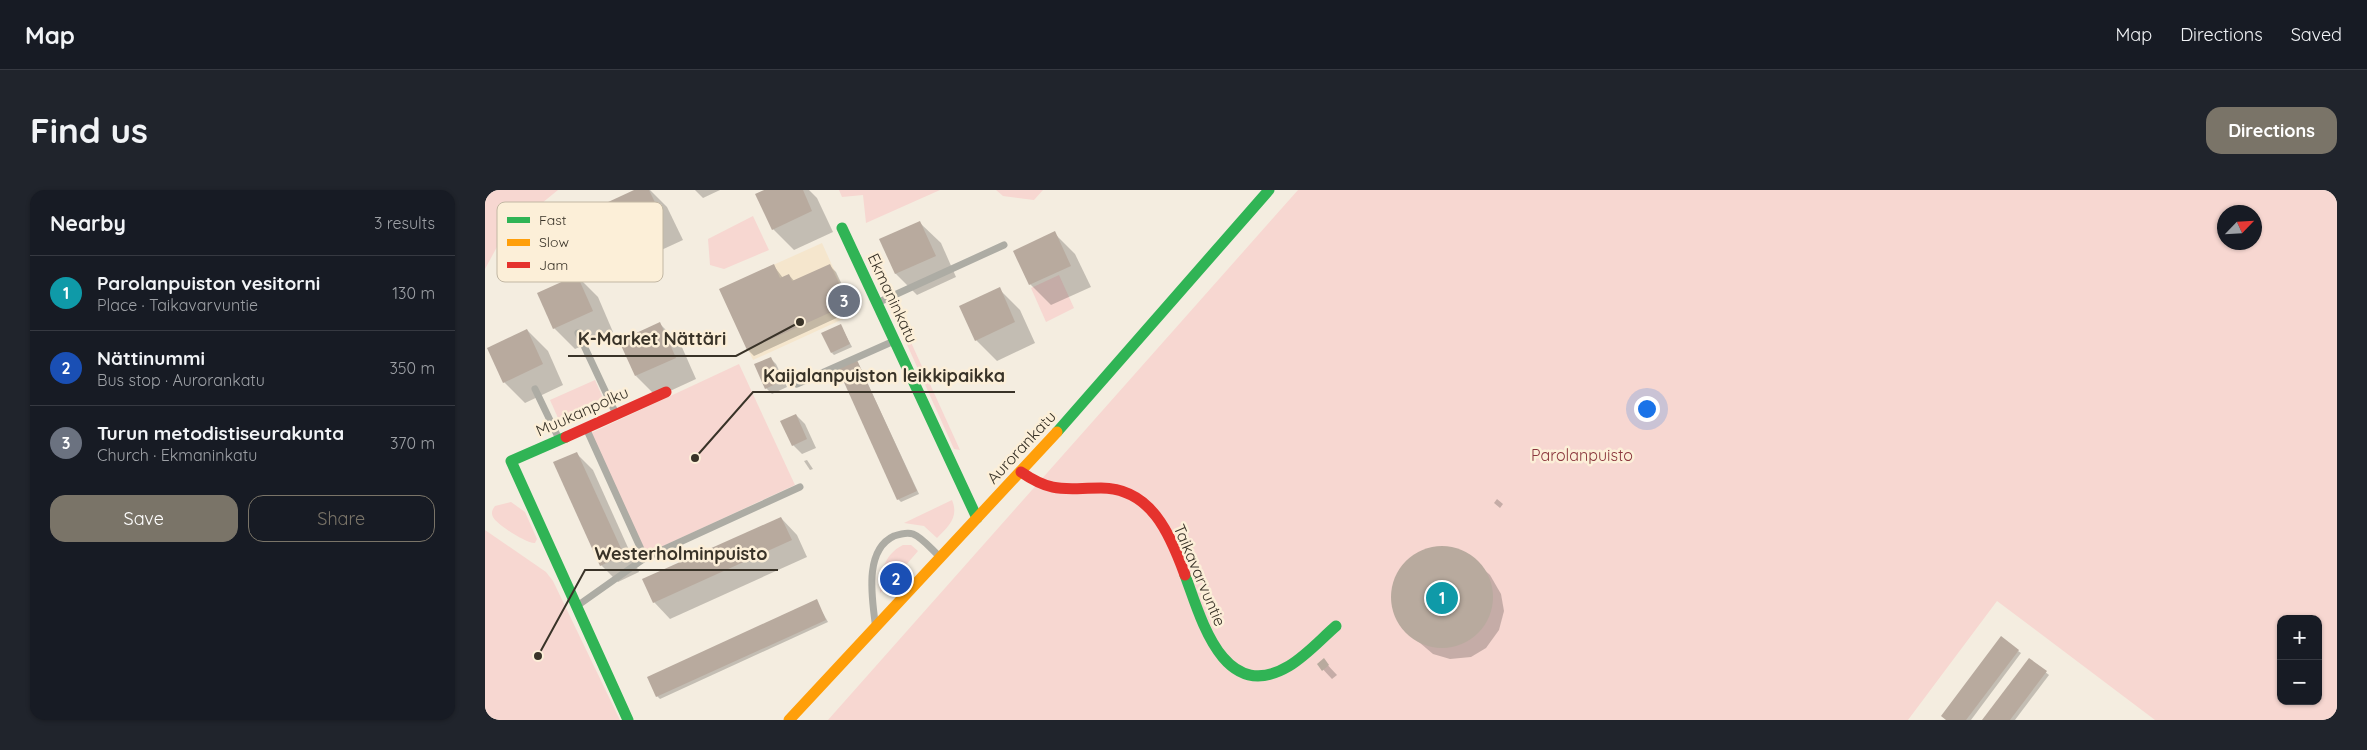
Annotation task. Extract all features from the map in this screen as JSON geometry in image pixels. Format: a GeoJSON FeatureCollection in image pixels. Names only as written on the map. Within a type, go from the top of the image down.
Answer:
{"type":"FeatureCollection","features":[{"type":"Feature","properties":{"kind":"street","name":"Aurorankatu"},"geometry":{"type":"LineString","coordinates":[[789,720],[1021,472],[1170,306],[1269,190]]}},
{"type":"Feature","properties":{"kind":"street","name":"Ekmaninkatu"},"geometry":{"type":"LineString","coordinates":[[842,228],[977,518]]}},
{"type":"Feature","properties":{"kind":"street","name":"Muukanpolku"},"geometry":{"type":"LineString","coordinates":[[577,606],[511,461],[667,392]]}},
{"type":"Feature","properties":{"kind":"street","name":"Taikavarvuntie"},"geometry":{"type":"LineString","coordinates":[[1021,472],[1050,488],[1121,489],[1134,494],[1146,503],[1167,535],[1212,643],[1227,662],[1244,673],[1269,674],[1282,670],[1295,662],[1336,626]]}},
{"type":"Feature","properties":{"kind":"street"},"geometry":{"type":"LineString","coordinates":[[577,606],[628,720]]}},
{"type":"Feature","properties":{"kind":"lane"},"geometry":{"type":"LineString","coordinates":[[877,303],[1004,245]]}},
{"type":"Feature","properties":{"kind":"lane"},"geometry":{"type":"LineString","coordinates":[[579,332],[616,414]]}},
{"type":"Feature","properties":{"kind":"lane"},"geometry":{"type":"LineString","coordinates":[[797,384],[895,341]]}},
{"type":"Feature","properties":{"kind":"lane"},"geometry":{"type":"LineString","coordinates":[[535,389],[559,440]]}},
{"type":"Feature","properties":{"kind":"lane"},"geometry":{"type":"LineString","coordinates":[[586,428],[645,558]]}},
{"type":"Feature","properties":{"kind":"lane"},"geometry":{"type":"LineString","coordinates":[[577,606],[645,558],[800,487]]}},
{"type":"Feature","properties":{"kind":"lane"},"geometry":{"type":"LineString","coordinates":[[876,626],[872,581],[877,556],[883,545],[892,537],[911,534],[918,537],[940,558]]}},
{"type":"Feature","properties":{"kind":"shaded area"},"geometry":{"type":"Polygon","coordinates":[[[822,243],[854,314],[753,360],[720,289],[822,243]]]}},
{"type":"Feature","properties":{"kind":"green space"},"geometry":{"type":"Polygon","coordinates":[[[485,190],[558,190],[543,202],[497,202],[497,247],[485,269],[485,190]]]}},
{"type":"Feature","properties":{"kind":"green space"},"geometry":{"type":"Polygon","coordinates":[[[839,190],[940,190],[866,223],[863,195],[842,197],[839,190]]]}},
{"type":"Feature","properties":{"kind":"green space"},"geometry":{"type":"Polygon","coordinates":[[[996,190],[1043,190],[1034,200],[1003,196],[996,190]]]}},
{"type":"Feature","properties":{"kind":"green space","name":"Parolanpuisto"},"geometry":{"type":"Polygon","coordinates":[[[1298,190],[2337,190],[2337,720],[2155,720],[1997,601],[1908,720],[828,720],[1298,190]]]}},
{"type":"Feature","properties":{"kind":"green space"},"geometry":{"type":"Polygon","coordinates":[[[753,216],[769,250],[724,269],[710,265],[708,239],[753,216]]]}},
{"type":"Feature","properties":{"kind":"green space"},"geometry":{"type":"Polygon","coordinates":[[[1059,275],[1074,308],[1046,322],[1031,288],[1059,275]]]}},
{"type":"Feature","properties":{"kind":"green space"},"geometry":{"type":"Polygon","coordinates":[[[894,305],[960,450],[954,449],[891,309],[894,305]]]}},
{"type":"Feature","properties":{"kind":"green space"},"geometry":{"type":"Polygon","coordinates":[[[739,364],[795,485],[646,554],[591,433],[739,364]]]}},
{"type":"Feature","properties":{"kind":"green space"},"geometry":{"type":"Polygon","coordinates":[[[595,380],[603,398],[558,418],[550,400],[595,380]]]}},
{"type":"Feature","properties":{"kind":"green space"},"geometry":{"type":"Polygon","coordinates":[[[952,500],[954,511],[952,521],[937,538],[924,526],[904,523],[952,500]]]}},
{"type":"Feature","properties":{"kind":"green space"},"geometry":{"type":"Polygon","coordinates":[[[511,502],[525,512],[537,539],[535,543],[512,533],[493,517],[492,512],[495,506],[511,502]]]}},
{"type":"Feature","properties":{"kind":"green space"},"geometry":{"type":"Polygon","coordinates":[[[485,530],[546,572],[553,581],[620,720],[485,720],[485,530]]]}},
{"type":"Feature","properties":{"kind":"green space"},"geometry":{"type":"Polygon","coordinates":[[[903,545],[911,545],[918,551],[900,572],[896,569],[888,578],[891,581],[880,593],[884,565],[891,554],[903,545]]]}},
{"type":"Feature","properties":{"kind":"building"},"geometry":{"type":"Polygon","coordinates":[[[634,190],[649,190],[655,202],[608,202],[634,190]]]}},
{"type":"Feature","properties":{"kind":"building"},"geometry":{"type":"Polygon","coordinates":[[[764,190],[803,190],[812,211],[772,230],[755,194],[764,190]]]}},
{"type":"Feature","properties":{"kind":"building"},"geometry":{"type":"Polygon","coordinates":[[[920,221],[936,256],[895,274],[879,239],[920,221]]]}},
{"type":"Feature","properties":{"kind":"building"},"geometry":{"type":"Polygon","coordinates":[[[1055,231],[1071,266],[1029,285],[1013,251],[1055,231]]]}},
{"type":"Feature","properties":{"kind":"building"},"geometry":{"type":"Polygon","coordinates":[[[774,264],[780,278],[789,274],[792,281],[830,264],[849,304],[747,350],[719,289],[774,264]]]}},
{"type":"Feature","properties":{"kind":"building"},"geometry":{"type":"Polygon","coordinates":[[[561,282],[580,282],[593,311],[553,329],[537,293],[561,282]]]}},
{"type":"Feature","properties":{"kind":"building"},"geometry":{"type":"Polygon","coordinates":[[[1000,287],[1015,322],[975,341],[959,306],[1000,287]]]}},
{"type":"Feature","properties":{"kind":"building"},"geometry":{"type":"Polygon","coordinates":[[[660,322],[676,358],[635,376],[619,341],[660,322]]]}},
{"type":"Feature","properties":{"kind":"building"},"geometry":{"type":"Polygon","coordinates":[[[841,324],[850,344],[831,353],[821,333],[841,324]]]}},
{"type":"Feature","properties":{"kind":"building"},"geometry":{"type":"Polygon","coordinates":[[[527,329],[543,364],[503,383],[487,348],[527,329]]]}},
{"type":"Feature","properties":{"kind":"building"},"geometry":{"type":"Polygon","coordinates":[[[771,357],[782,381],[765,389],[754,364],[771,357]]]}},
{"type":"Feature","properties":{"kind":"building"},"geometry":{"type":"Polygon","coordinates":[[[857,360],[917,491],[897,500],[838,369],[857,360]]]}},
{"type":"Feature","properties":{"kind":"building"},"geometry":{"type":"Polygon","coordinates":[[[796,414],[807,439],[792,446],[780,421],[796,414]]]}},
{"type":"Feature","properties":{"kind":"building"},"geometry":{"type":"Polygon","coordinates":[[[577,452],[624,555],[600,566],[553,462],[577,452]]]}},
{"type":"Feature","properties":{"kind":"building"},"geometry":{"type":"Polygon","coordinates":[[[781,517],[792,540],[653,603],[642,579],[781,517]]]}},
{"type":"Feature","properties":{"kind":"building"},"geometry":{"type":"Polygon","coordinates":[[[1442,546],[1461,550],[1478,561],[1489,578],[1493,597],[1489,616],[1478,633],[1461,644],[1442,648],[1423,644],[1406,633],[1395,616],[1391,597],[1395,578],[1406,561],[1423,550],[1442,546]]]}},
{"type":"Feature","properties":{"kind":"building"},"geometry":{"type":"Polygon","coordinates":[[[817,599],[826,620],[656,697],[647,677],[817,599]]]}},
{"type":"Feature","properties":{"kind":"building"},"geometry":{"type":"Polygon","coordinates":[[[2001,636],[2019,650],[1966,720],[1946,720],[1941,716],[2001,636]]]}},
{"type":"Feature","properties":{"kind":"building"},"geometry":{"type":"Polygon","coordinates":[[[1324,658],[1329,665],[1322,671],[1317,664],[1324,658]]]}},
{"type":"Feature","properties":{"kind":"building"},"geometry":{"type":"Polygon","coordinates":[[[2029,658],[2047,671],[2010,720],[1982,720],[2029,658]]]}},
{"type":"Feature","properties":{"kind":"traffic: fast"},"geometry":{"type":"LineString","coordinates":[[1057,432],[1269,190]]}},
{"type":"Feature","properties":{"kind":"traffic: fast"},"geometry":{"type":"LineString","coordinates":[[842,228],[977,518]]}},
{"type":"Feature","properties":{"kind":"traffic: fast"},"geometry":{"type":"LineString","coordinates":[[566,437],[511,461],[628,720]]}},
{"type":"Feature","properties":{"kind":"traffic: fast"},"geometry":{"type":"LineString","coordinates":[[1185,575],[1199,613],[1218,651],[1231,666],[1247,674],[1266,675],[1289,666],[1308,652],[1336,626]]}},
{"type":"Feature","properties":{"kind":"traffic: slow"},"geometry":{"type":"LineString","coordinates":[[789,720],[1057,432]]}},
{"type":"Feature","properties":{"kind":"traffic: jam"},"geometry":{"type":"LineString","coordinates":[[566,437],[666,392]]}},
{"type":"Feature","properties":{"kind":"traffic: jam"},"geometry":{"type":"LineString","coordinates":[[1021,472],[1051,487],[1068,489],[1101,488],[1118,490],[1133,496],[1146,505],[1165,529],[1185,575]]}},
{"type":"Feature","properties":{"kind":"place","name":"Turun metodistiseurakunta"},"geometry":{"type":"Point","coordinates":[844,301]}},
{"type":"Feature","properties":{"kind":"place","name":"K-Market Nättäri"},"geometry":{"type":"Point","coordinates":[800,322]}},
{"type":"Feature","properties":{"kind":"place","name":"Kaijalanpuiston leikkipaikka"},"geometry":{"type":"Point","coordinates":[695,458]}},
{"type":"Feature","properties":{"kind":"place","name":"Nättinummi"},"geometry":{"type":"Point","coordinates":[896,579]}},
{"type":"Feature","properties":{"kind":"place","name":"Parolanpuiston vesitorni"},"geometry":{"type":"Point","coordinates":[1442,598]}},
{"type":"Feature","properties":{"kind":"place","name":"Westerholminpuisto"},"geometry":{"type":"Point","coordinates":[538,656]}}]}
